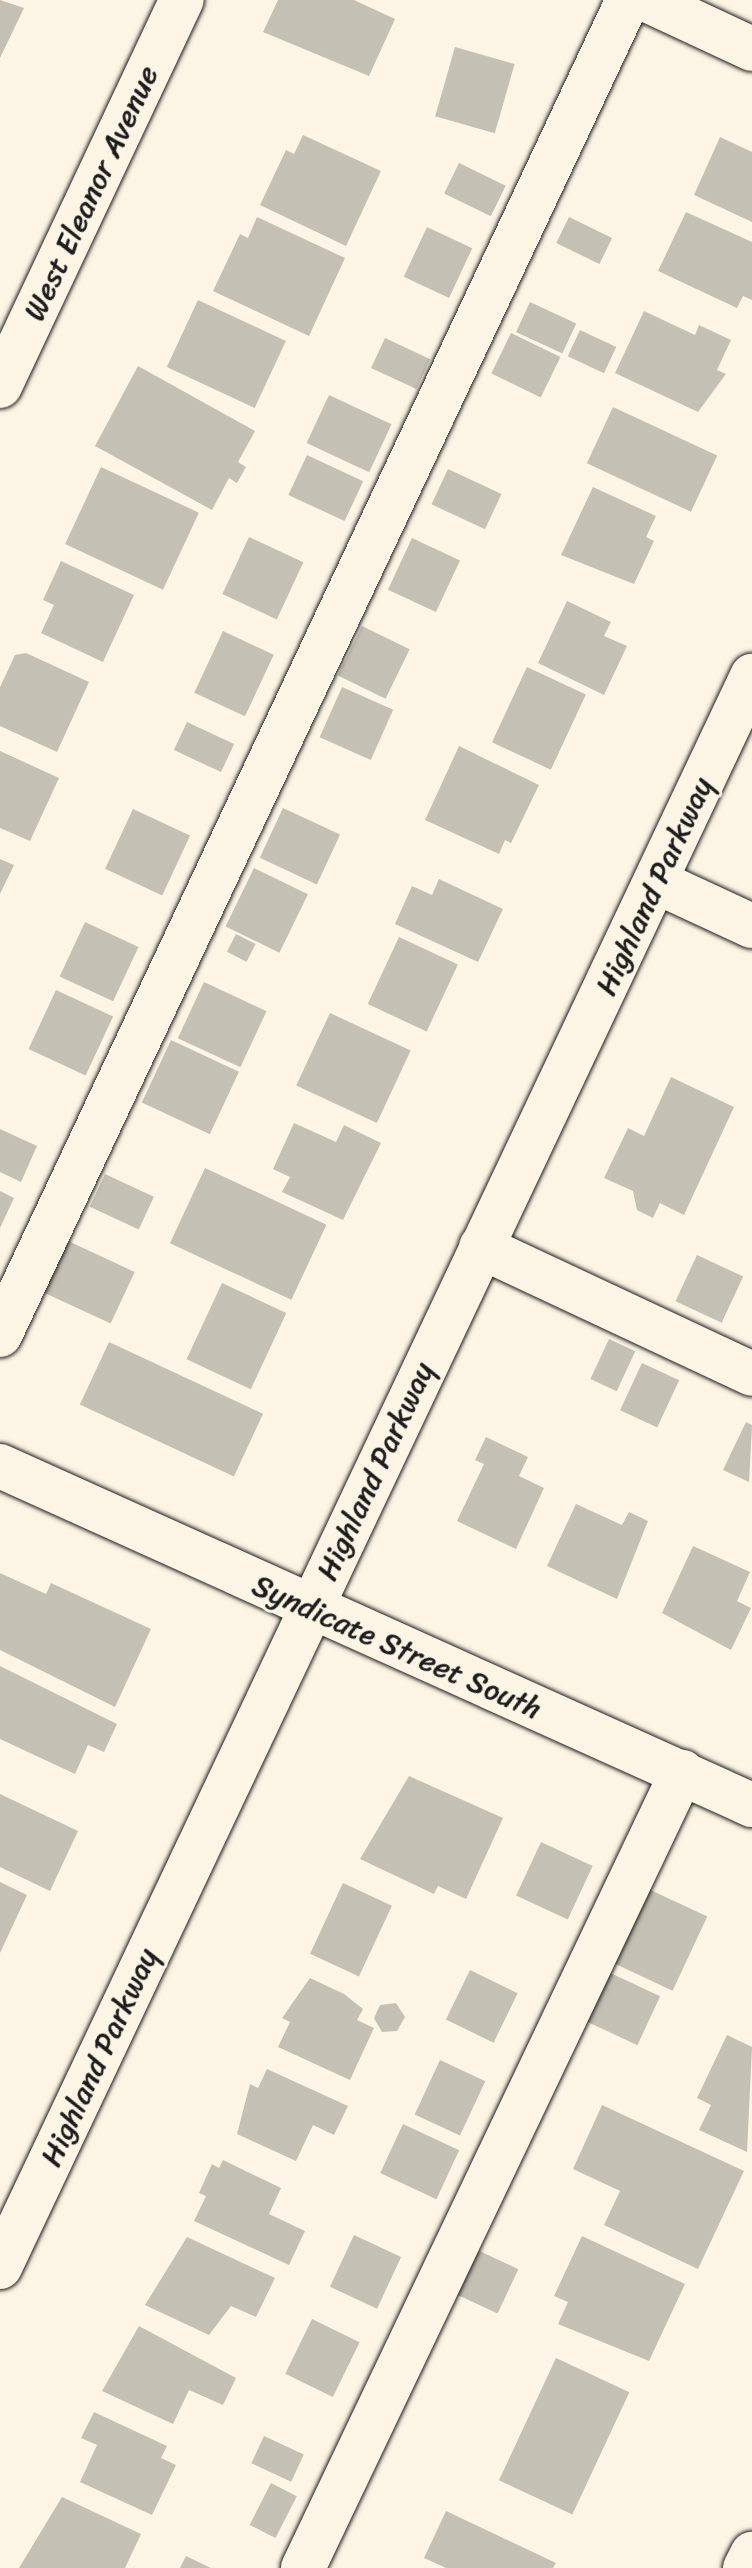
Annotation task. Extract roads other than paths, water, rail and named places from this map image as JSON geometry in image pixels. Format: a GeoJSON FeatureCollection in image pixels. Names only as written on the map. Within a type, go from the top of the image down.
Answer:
{"type":"FeatureCollection","features":[{"type":"Feature","properties":{"kind":"street","name":"West Eleanor Avenue"},"geometry":{"type":"LineString","coordinates":[[0,386],[182,0]]}},
{"type":"Feature","properties":{"kind":"street"},"geometry":{"type":"LineString","coordinates":[[0,1335],[628,0]]}},
{"type":"Feature","properties":{"kind":"street"},"geometry":{"type":"LineString","coordinates":[[647,0],[752,49]]}},
{"type":"Feature","properties":{"kind":"street","name":"Highland Parkway"},"geometry":{"type":"LineString","coordinates":[[0,2267],[752,676]]}},
{"type":"Feature","properties":{"kind":"street"},"geometry":{"type":"LineString","coordinates":[[657,882],[752,926]]}},
{"type":"Feature","properties":{"kind":"street"},"geometry":{"type":"LineString","coordinates":[[481,1247],[752,1374]]}},
{"type":"Feature","properties":{"kind":"street","name":"Syndicate Street South"},"geometry":{"type":"LineString","coordinates":[[0,1466],[309,1610],[752,1805]]}},
{"type":"Feature","properties":{"kind":"street"},"geometry":{"type":"LineString","coordinates":[[303,2568],[682,1772]]}},
{"type":"Feature","properties":{"kind":"street"},"geometry":{"type":"LineString","coordinates":[[745,2568],[752,2554]]}}]}
